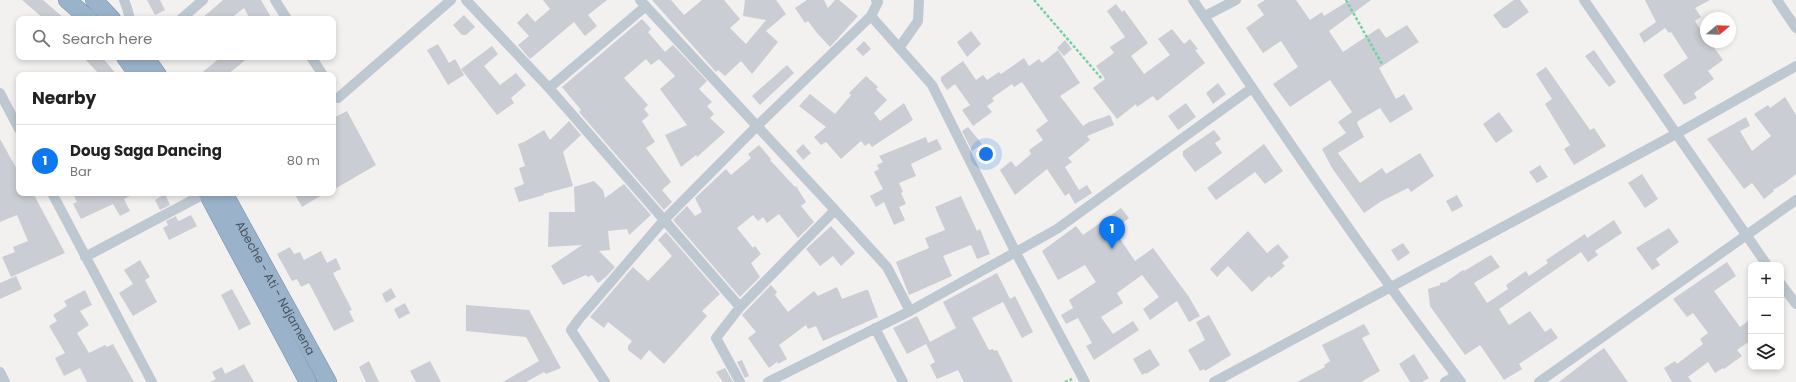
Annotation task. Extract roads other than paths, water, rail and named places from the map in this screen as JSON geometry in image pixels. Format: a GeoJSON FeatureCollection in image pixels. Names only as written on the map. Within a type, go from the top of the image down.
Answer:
{"type":"FeatureCollection","features":[{"type":"Feature","properties":{"kind":"highway"},"geometry":{"type":"LineString","coordinates":[[68,0],[86,16]]}},
{"type":"Feature","properties":{"kind":"highway"},"geometry":{"type":"LineString","coordinates":[[94,0],[109,16]]}},
{"type":"Feature","properties":{"kind":"highway"},"geometry":{"type":"LineString","coordinates":[[127,60],[136,72]]}},
{"type":"Feature","properties":{"kind":"highway"},"geometry":{"type":"LineString","coordinates":[[147,60],[156,72]]}},
{"type":"Feature","properties":{"kind":"highway","name":"Abeche - Ati - Ndjamena"},"geometry":{"type":"LineString","coordinates":[[208,196],[305,376]]}},
{"type":"Feature","properties":{"kind":"highway","name":"Abeche - Ati - Ndjamena"},"geometry":{"type":"LineString","coordinates":[[226,196],[328,382]]}},
{"type":"Feature","properties":{"kind":"highway"},"geometry":{"type":"LineString","coordinates":[[305,376],[316,360]]}},
{"type":"Feature","properties":{"kind":"street"},"geometry":{"type":"LineString","coordinates":[[124,0],[129,16]]}},
{"type":"Feature","properties":{"kind":"street"},"geometry":{"type":"LineString","coordinates":[[184,16],[203,0]]}},
{"type":"Feature","properties":{"kind":"street"},"geometry":{"type":"LineString","coordinates":[[275,0],[285,16]]}},
{"type":"Feature","properties":{"kind":"street"},"geometry":{"type":"LineString","coordinates":[[336,95],[451,0]]}},
{"type":"Feature","properties":{"kind":"street"},"geometry":{"type":"LineString","coordinates":[[466,0],[550,88],[740,307]]}},
{"type":"Feature","properties":{"kind":"street"},"geometry":{"type":"LineString","coordinates":[[899,48],[918,21],[919,0]]}},
{"type":"Feature","properties":{"kind":"street"},"geometry":{"type":"LineString","coordinates":[[1193,0],[1390,288],[1458,379],[1445,382]]}},
{"type":"Feature","properties":{"kind":"street"},"geometry":{"type":"LineString","coordinates":[[1204,16],[1236,0]]}},
{"type":"Feature","properties":{"kind":"street"},"geometry":{"type":"LineString","coordinates":[[1584,0],[1765,262]]}},
{"type":"Feature","properties":{"kind":"street"},"geometry":{"type":"LineString","coordinates":[[1777,0],[1796,28]]}},
{"type":"Feature","properties":{"kind":"street"},"geometry":{"type":"LineString","coordinates":[[605,382],[571,330],[664,220],[758,125],[872,16],[878,1]]}},
{"type":"Feature","properties":{"kind":"street"},"geometry":{"type":"LineString","coordinates":[[550,88],[643,3],[758,125],[887,267],[910,311]]}},
{"type":"Feature","properties":{"kind":"street"},"geometry":{"type":"LineString","coordinates":[[872,16],[932,85],[1016,253],[1085,382]]}},
{"type":"Feature","properties":{"kind":"street"},"geometry":{"type":"LineString","coordinates":[[313,60],[321,72]]}},
{"type":"Feature","properties":{"kind":"street"},"geometry":{"type":"LineString","coordinates":[[1214,382],[1676,134],[1796,66]]}},
{"type":"Feature","properties":{"kind":"street"},"geometry":{"type":"LineString","coordinates":[[768,382],[910,311],[1057,229],[1252,88]]}},
{"type":"Feature","properties":{"kind":"street"},"geometry":{"type":"LineString","coordinates":[[0,93],[16,123]]}},
{"type":"Feature","properties":{"kind":"street"},"geometry":{"type":"LineString","coordinates":[[54,196],[152,382]]}},
{"type":"Feature","properties":{"kind":"street"},"geometry":{"type":"LineString","coordinates":[[85,257],[200,196]]}},
{"type":"Feature","properties":{"kind":"street"},"geometry":{"type":"LineString","coordinates":[[1539,382],[1796,200]]}},
{"type":"Feature","properties":{"kind":"street"},"geometry":{"type":"LineString","coordinates":[[740,382],[716,338],[740,307],[835,210]]}},
{"type":"Feature","properties":{"kind":"street"},"geometry":{"type":"LineString","coordinates":[[1784,288],[1796,304]]}},
{"type":"Feature","properties":{"kind":"street"},"geometry":{"type":"LineString","coordinates":[[875,328],[903,382]]}},
{"type":"Feature","properties":{"kind":"street"},"geometry":{"type":"LineString","coordinates":[[0,372],[5,382]]}},
{"type":"Feature","properties":{"kind":"place","name":"Doug Saga Dancing"},"geometry":{"type":"Point","coordinates":[1112,249]}}]}
